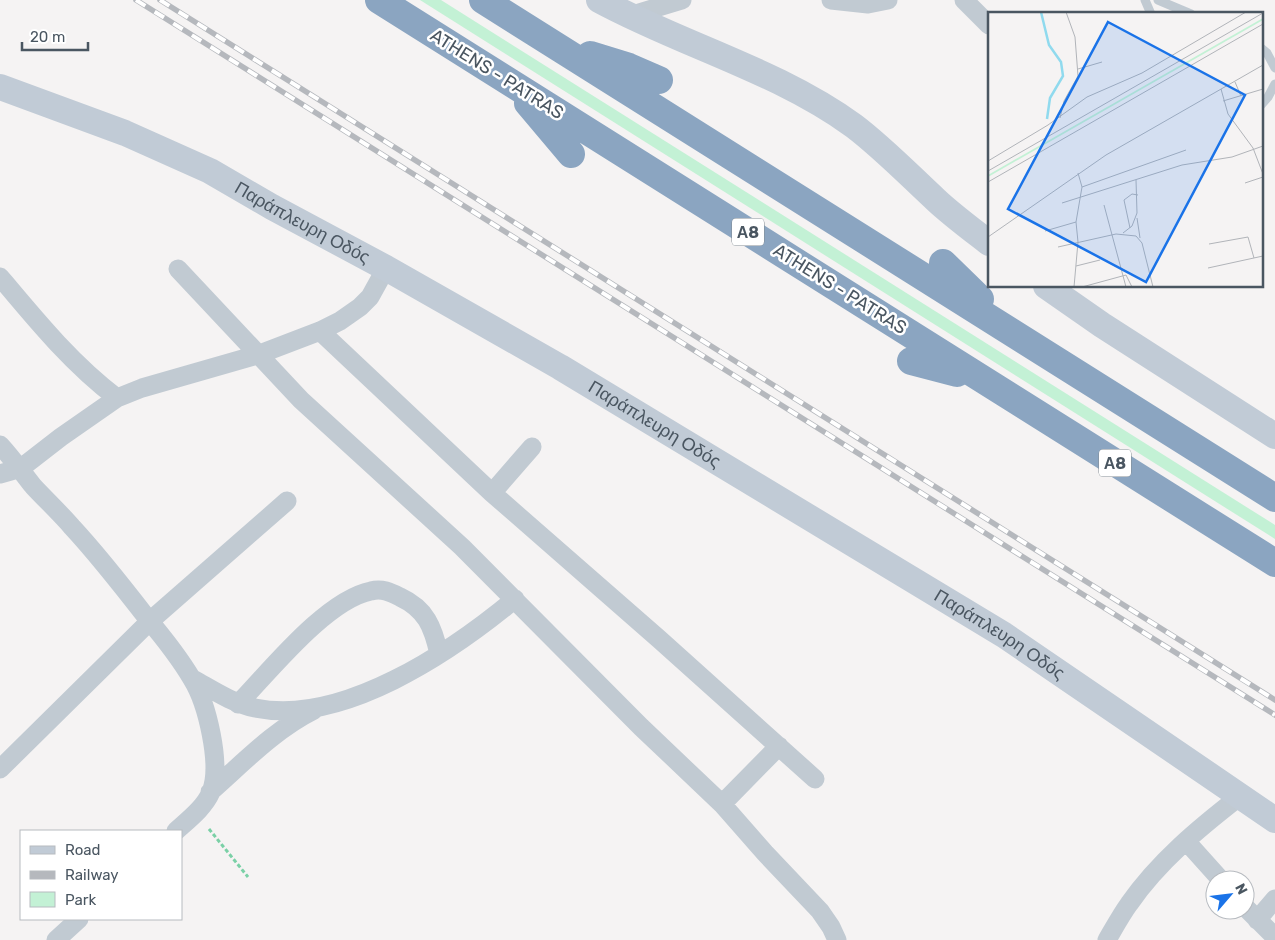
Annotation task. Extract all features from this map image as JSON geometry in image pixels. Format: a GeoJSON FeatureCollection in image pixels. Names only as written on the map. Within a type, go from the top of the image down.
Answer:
{"type":"FeatureCollection","features":[{"type":"Feature","properties":{"kind":"highway","name":"ATHENS - PATRAS"},"geometry":{"type":"LineString","coordinates":[[379,0],[1275,563]]}},
{"type":"Feature","properties":{"kind":"highway"},"geometry":{"type":"LineString","coordinates":[[483,0],[1275,498]]}},
{"type":"Feature","properties":{"kind":"highway"},"geometry":{"type":"LineString","coordinates":[[550,42],[629,67],[659,80]]}},
{"type":"Feature","properties":{"kind":"highway"},"geometry":{"type":"LineString","coordinates":[[511,83],[571,154]]}},
{"type":"Feature","properties":{"kind":"highway"},"geometry":{"type":"LineString","coordinates":[[943,263],[1017,336]]}},
{"type":"Feature","properties":{"kind":"highway"},"geometry":{"type":"LineString","coordinates":[[911,361],[986,381]]}},
{"type":"Feature","properties":{"kind":"main road"},"geometry":{"type":"LineString","coordinates":[[599,0],[629,16],[776,81],[816,103],[846,122],[887,154],[937,202],[988,242]]}},
{"type":"Feature","properties":{"kind":"main road","name":"Παράπλευρη Οδός"},"geometry":{"type":"LineString","coordinates":[[0,87],[125,133],[210,171],[560,367],[1004,635],[1275,820]]}},
{"type":"Feature","properties":{"kind":"main road"},"geometry":{"type":"LineString","coordinates":[[1049,288],[1102,325],[1275,436]]}},
{"type":"Feature","properties":{"kind":"street"},"geometry":{"type":"LineString","coordinates":[[629,16],[682,0]]}},
{"type":"Feature","properties":{"kind":"street"},"geometry":{"type":"LineString","coordinates":[[831,0],[868,4],[888,0]]}},
{"type":"Feature","properties":{"kind":"street"},"geometry":{"type":"LineString","coordinates":[[964,0],[988,24]]}},
{"type":"Feature","properties":{"kind":"street"},"geometry":{"type":"LineString","coordinates":[[0,474],[21,468],[61,436],[117,398],[142,388],[257,355],[320,331],[340,321],[370,297],[386,268]]}},
{"type":"Feature","properties":{"kind":"street"},"geometry":{"type":"LineString","coordinates":[[178,269],[301,400],[454,540],[641,727],[722,804],[820,911],[837,940]]}},
{"type":"Feature","properties":{"kind":"street"},"geometry":{"type":"LineString","coordinates":[[0,277],[58,344],[117,398]]}},
{"type":"Feature","properties":{"kind":"street"},"geometry":{"type":"LineString","coordinates":[[320,331],[492,493],[815,779]]}},
{"type":"Feature","properties":{"kind":"street"},"geometry":{"type":"LineString","coordinates":[[0,445],[21,468],[32,485],[95,552],[193,679],[203,703],[215,757],[215,775],[210,792]]}},
{"type":"Feature","properties":{"kind":"street"},"geometry":{"type":"LineString","coordinates":[[492,493],[532,447]]}},
{"type":"Feature","properties":{"kind":"street"},"geometry":{"type":"LineString","coordinates":[[0,769],[150,621],[287,501]]}},
{"type":"Feature","properties":{"kind":"street"},"geometry":{"type":"LineString","coordinates":[[238,704],[310,628],[353,597],[371,591],[387,590],[409,601],[426,616],[434,632],[439,654]]}},
{"type":"Feature","properties":{"kind":"street"},"geometry":{"type":"LineString","coordinates":[[193,679],[238,704],[282,712],[307,709],[342,701],[390,683],[439,654],[515,599]]}},
{"type":"Feature","properties":{"kind":"street"},"geometry":{"type":"LineString","coordinates":[[177,830],[197,812],[210,792],[272,738],[302,716],[324,705]]}},
{"type":"Feature","properties":{"kind":"street"},"geometry":{"type":"LineString","coordinates":[[722,804],[779,746]]}},
{"type":"Feature","properties":{"kind":"street"},"geometry":{"type":"LineString","coordinates":[[1107,940],[1128,904],[1143,886],[1186,841],[1239,796]]}},
{"type":"Feature","properties":{"kind":"street"},"geometry":{"type":"LineString","coordinates":[[1186,841],[1212,870]]}},
{"type":"Feature","properties":{"kind":"street"},"geometry":{"type":"LineString","coordinates":[[1255,912],[1275,899]]}},
{"type":"Feature","properties":{"kind":"street"},"geometry":{"type":"LineString","coordinates":[[1255,918],[1275,937]]}},
{"type":"Feature","properties":{"kind":"street"},"geometry":{"type":"LineString","coordinates":[[56,940],[79,920]]}},
{"type":"Feature","properties":{"kind":"lane"},"geometry":{"type":"LineString","coordinates":[[1145,0],[1150,12]]}},
{"type":"Feature","properties":{"kind":"lane"},"geometry":{"type":"LineString","coordinates":[[1158,0],[1186,12]]}},
{"type":"Feature","properties":{"kind":"lane"},"geometry":{"type":"LineString","coordinates":[[1262,49],[1267,53],[1275,68]]}},
{"type":"Feature","properties":{"kind":"lane"},"geometry":{"type":"LineString","coordinates":[[1262,104],[1275,84]]}},
{"type":"Feature","properties":{"kind":"path"},"geometry":{"type":"LineString","coordinates":[[197,812],[216,839],[248,877]]}},
{"type":"Feature","properties":{"kind":"green space"},"geometry":{"type":"Polygon","coordinates":[[[420,0],[441,0],[1275,525],[1275,539],[420,0]]]}},
{"type":"Feature","properties":{"kind":"railway"},"geometry":{"type":"LineString","coordinates":[[136,0],[1275,715]]}},
{"type":"Feature","properties":{"kind":"railway"},"geometry":{"type":"LineString","coordinates":[[160,0],[1275,700]]}}]}
